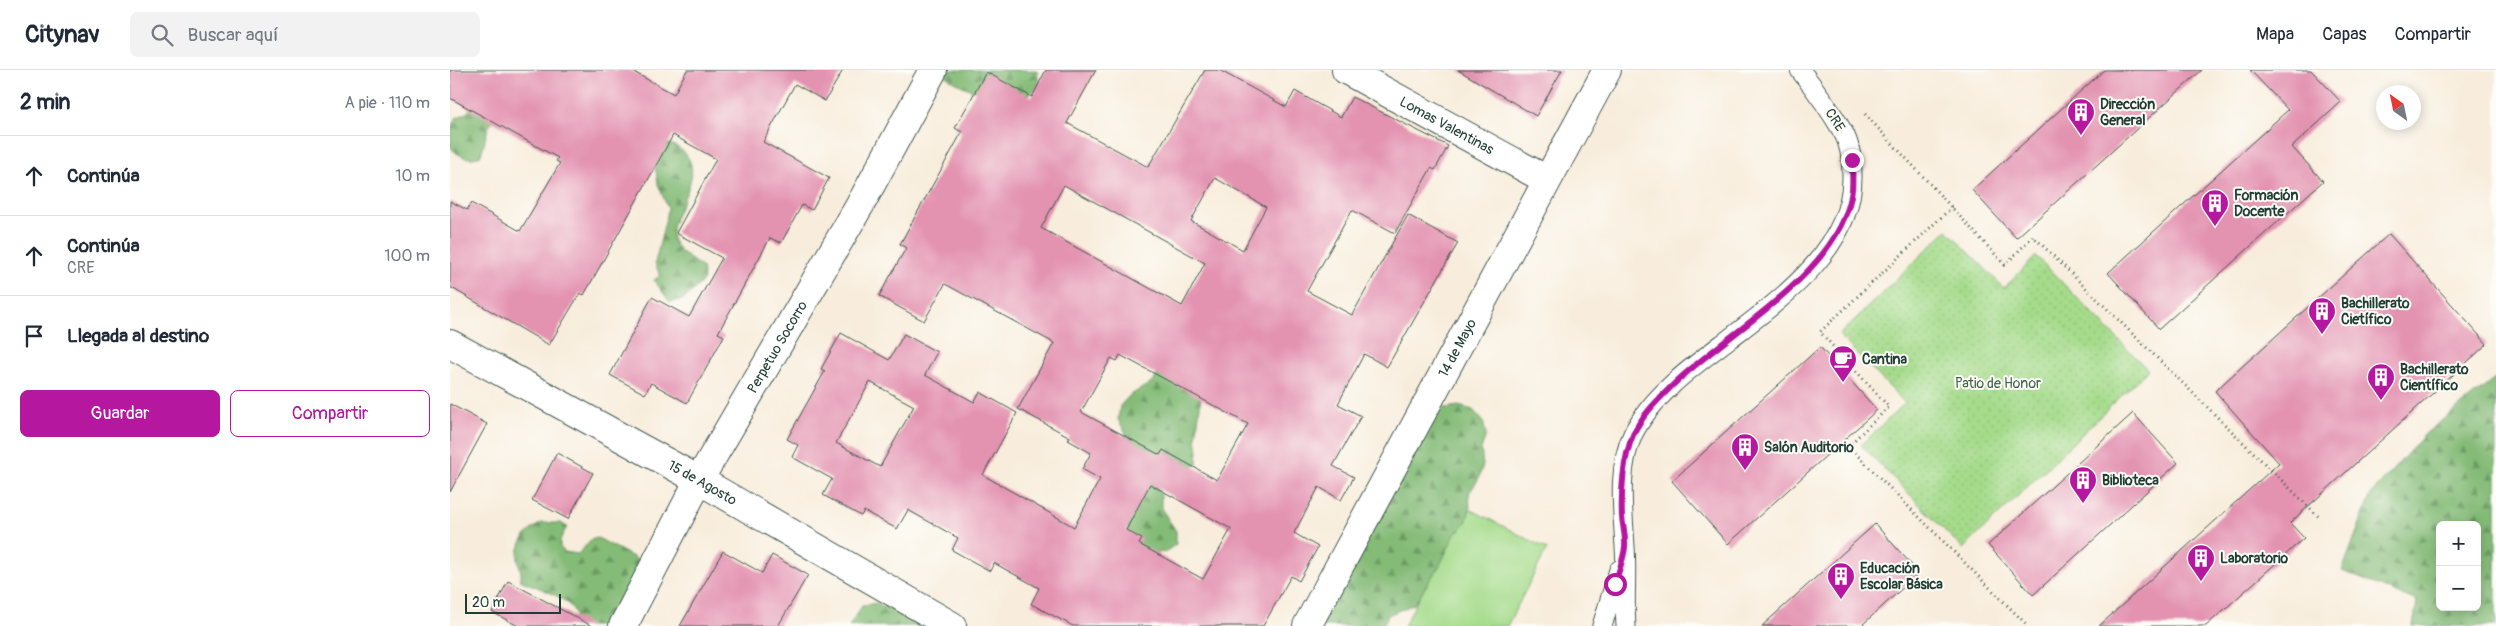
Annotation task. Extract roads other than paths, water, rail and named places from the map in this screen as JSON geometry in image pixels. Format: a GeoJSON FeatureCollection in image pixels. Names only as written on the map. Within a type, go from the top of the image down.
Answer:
{"type":"FeatureCollection","features":[{"type":"Feature","properties":{"kind":"street","name":"Perpetuo Socorro"},"geometry":{"type":"LineString","coordinates":[[623,626],[699,480],[860,205],[933,70]]}},
{"type":"Feature","properties":{"kind":"street","name":"Lomas Valentinas"},"geometry":{"type":"LineString","coordinates":[[1346,70],[1547,180]]}},
{"type":"Feature","properties":{"kind":"street","name":"14 de Mayo"},"geometry":{"type":"LineString","coordinates":[[1307,626],[1607,70]]}},
{"type":"Feature","properties":{"kind":"street","name":"15 de Agosto"},"geometry":{"type":"LineString","coordinates":[[450,344],[699,480],[952,626]]}},
{"type":"Feature","properties":{"kind":"lane","name":"CRE"},"geometry":{"type":"LineString","coordinates":[[1626,626],[1626,547],[1622,515],[1626,463],[1633,434],[1656,402],[1695,364],[1787,291],[1814,264],[1843,222],[1852,190],[1852,160],[1844,133],[1800,70]]}},
{"type":"Feature","properties":{"kind":"lane"},"geometry":{"type":"LineString","coordinates":[[1602,626],[1626,547]]}},
{"type":"Feature","properties":{"kind":"place","name":"Dirección General"},"geometry":{"type":"Point","coordinates":[2081,136]}},
{"type":"Feature","properties":{"kind":"place","name":"Formación Docente"},"geometry":{"type":"Point","coordinates":[2215,227]}},
{"type":"Feature","properties":{"kind":"place","name":"Bachillerato Cietífico"},"geometry":{"type":"Point","coordinates":[2322,335]}},
{"type":"Feature","properties":{"kind":"place","name":"Cantina"},"geometry":{"type":"Point","coordinates":[1843,383]}},
{"type":"Feature","properties":{"kind":"place","name":"Bachillerato Científico"},"geometry":{"type":"Point","coordinates":[2381,401]}},
{"type":"Feature","properties":{"kind":"place","name":"Salón Auditorio"},"geometry":{"type":"Point","coordinates":[1745,471]}},
{"type":"Feature","properties":{"kind":"place","name":"Biblioteca"},"geometry":{"type":"Point","coordinates":[2083,504]}},
{"type":"Feature","properties":{"kind":"place","name":"Laboratorio"},"geometry":{"type":"Point","coordinates":[2201,582]}},
{"type":"Feature","properties":{"kind":"place","name":"Educación Escolar Básica"},"geometry":{"type":"Point","coordinates":[1841,600]}},
{"type":"Feature","properties":{"kind":"park label","name":"Patio de Honor"},"geometry":{"type":"Point","coordinates":[1998,383]}}]}
